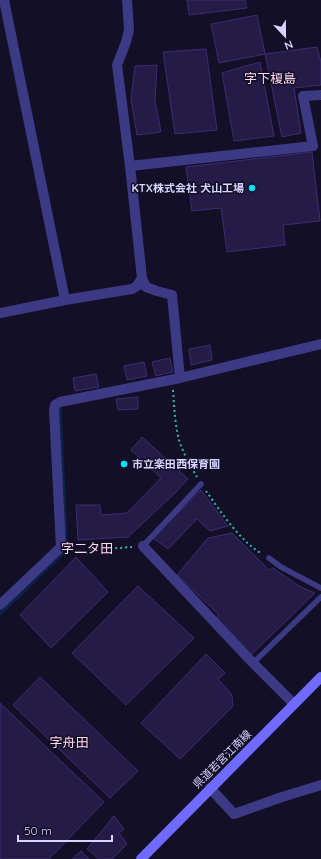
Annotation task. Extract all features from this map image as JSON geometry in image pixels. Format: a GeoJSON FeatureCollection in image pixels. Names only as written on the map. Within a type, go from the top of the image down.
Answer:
{"type":"FeatureCollection","features":[{"type":"Feature","properties":{"kind":"main road","name":"県道若宮江南線"},"geometry":{"type":"LineString","coordinates":[[141,859],[321,677]]}},
{"type":"Feature","properties":{"kind":"street"},"geometry":{"type":"LineString","coordinates":[[4,0],[64,300]]}},
{"type":"Feature","properties":{"kind":"street"},"geometry":{"type":"LineString","coordinates":[[127,0],[129,30],[117,65],[142,278],[146,287],[172,295],[176,378]]}},
{"type":"Feature","properties":{"kind":"street"},"geometry":{"type":"LineString","coordinates":[[130,166],[313,146],[303,96],[321,95]]}},
{"type":"Feature","properties":{"kind":"street"},"geometry":{"type":"LineString","coordinates":[[0,313],[64,300],[132,289],[137,286],[142,278]]}},
{"type":"Feature","properties":{"kind":"street"},"geometry":{"type":"LineString","coordinates":[[0,605],[61,547],[54,410],[55,405],[60,402],[176,378],[321,344]]}},
{"type":"Feature","properties":{"kind":"street"},"geometry":{"type":"LineString","coordinates":[[143,546],[253,663],[294,704]]}},
{"type":"Feature","properties":{"kind":"street"},"geometry":{"type":"LineString","coordinates":[[210,788],[234,814],[321,785]]}},
{"type":"Feature","properties":{"kind":"lane"},"geometry":{"type":"LineString","coordinates":[[143,546],[201,484]]}},
{"type":"Feature","properties":{"kind":"lane"},"geometry":{"type":"LineString","coordinates":[[268,558],[281,567],[321,588]]}},
{"type":"Feature","properties":{"kind":"lane"},"geometry":{"type":"LineString","coordinates":[[253,663],[321,597]]}},
{"type":"Feature","properties":{"kind":"path"},"geometry":{"type":"LineString","coordinates":[[176,378],[175,417],[179,440],[187,460],[201,484],[229,522],[253,549],[268,558]]}},
{"type":"Feature","properties":{"kind":"path"},"geometry":{"type":"LineString","coordinates":[[61,547],[86,554],[92,550],[143,546]]}},
{"type":"Feature","properties":{"kind":"building"},"geometry":{"type":"Polygon","coordinates":[[[187,0],[245,0],[247,8],[189,15],[187,0]]]}},
{"type":"Feature","properties":{"kind":"building"},"geometry":{"type":"Polygon","coordinates":[[[257,15],[265,54],[219,63],[211,24],[257,15]]]}},
{"type":"Feature","properties":{"kind":"building"},"geometry":{"type":"Polygon","coordinates":[[[317,47],[321,62],[321,85],[294,88],[301,133],[282,137],[265,54],[317,47]]]}},
{"type":"Feature","properties":{"kind":"building"},"geometry":{"type":"Polygon","coordinates":[[[206,49],[217,130],[175,134],[163,52],[206,49]]]}},
{"type":"Feature","properties":{"kind":"building"},"geometry":{"type":"Polygon","coordinates":[[[260,62],[274,136],[234,141],[222,73],[260,62]]]}},
{"type":"Feature","properties":{"kind":"building"},"geometry":{"type":"Polygon","coordinates":[[[157,65],[155,100],[161,132],[137,135],[131,99],[135,66],[157,65]]]}},
{"type":"Feature","properties":{"kind":"building","name":"KTX株式会社 犬山工場"},"geometry":{"type":"Polygon","coordinates":[[[312,152],[320,221],[283,225],[285,245],[227,252],[221,208],[192,211],[186,167],[312,152]]]}},
{"type":"Feature","properties":{"kind":"building"},"geometry":{"type":"Polygon","coordinates":[[[210,345],[212,360],[191,365],[189,349],[210,345]]]}},
{"type":"Feature","properties":{"kind":"building"},"geometry":{"type":"Polygon","coordinates":[[[170,358],[173,372],[156,376],[152,362],[170,358]]]}},
{"type":"Feature","properties":{"kind":"building"},"geometry":{"type":"Polygon","coordinates":[[[144,362],[147,376],[127,380],[124,366],[144,362]]]}},
{"type":"Feature","properties":{"kind":"building"},"geometry":{"type":"Polygon","coordinates":[[[96,374],[99,387],[75,391],[73,378],[96,374]]]}},
{"type":"Feature","properties":{"kind":"building"},"geometry":{"type":"Polygon","coordinates":[[[138,397],[138,409],[118,410],[116,399],[138,397]]]}},
{"type":"Feature","properties":{"kind":"building"},"geometry":{"type":"Polygon","coordinates":[[[142,437],[188,479],[128,537],[78,540],[76,505],[100,505],[101,515],[127,513],[161,478],[131,450],[142,437]]]}},
{"type":"Feature","properties":{"kind":"building"},"geometry":{"type":"Polygon","coordinates":[[[201,490],[228,526],[210,531],[197,519],[168,549],[153,538],[201,490]]]}},
{"type":"Feature","properties":{"kind":"building"},"geometry":{"type":"Polygon","coordinates":[[[232,533],[269,570],[273,568],[299,586],[315,593],[250,655],[217,624],[218,614],[177,575],[208,538],[232,533]]]}},
{"type":"Feature","properties":{"kind":"building"},"geometry":{"type":"Polygon","coordinates":[[[76,557],[108,592],[51,648],[20,615],[76,557]]]}},
{"type":"Feature","properties":{"kind":"building"},"geometry":{"type":"Polygon","coordinates":[[[138,586],[194,638],[126,705],[72,653],[138,586]]]}},
{"type":"Feature","properties":{"kind":"building"},"geometry":{"type":"Polygon","coordinates":[[[206,654],[225,673],[218,679],[232,695],[233,706],[180,759],[141,723],[206,654]]]}},
{"type":"Feature","properties":{"kind":"building"},"geometry":{"type":"Polygon","coordinates":[[[40,677],[138,771],[110,798],[13,705],[40,677]]]}},
{"type":"Feature","properties":{"kind":"building"},"geometry":{"type":"Polygon","coordinates":[[[0,703],[104,802],[49,859],[0,859],[0,703]]]}},
{"type":"Feature","properties":{"kind":"building"},"geometry":{"type":"Polygon","coordinates":[[[114,816],[124,829],[119,833],[127,844],[112,859],[99,859],[87,849],[114,816]]]}},
{"type":"Feature","properties":{"kind":"building"},"geometry":{"type":"Polygon","coordinates":[[[81,851],[89,859],[72,859],[81,851]]]}},
{"type":"Feature","properties":{"kind":"waterway"},"geometry":{"type":"LineString","coordinates":[[60,410],[66,545]]}},
{"type":"Feature","properties":{"kind":"waterway"},"geometry":{"type":"LineString","coordinates":[[0,614],[62,554]]}},
{"type":"Feature","properties":{"kind":"place","name":"KTX株式会社 犬山工場"},"geometry":{"type":"Point","coordinates":[252,188]}},
{"type":"Feature","properties":{"kind":"place","name":"市立楽田西保育園"},"geometry":{"type":"Point","coordinates":[124,464]}},
{"type":"Feature","properties":{"kind":"district","name":"字下榎島"},"geometry":{"type":"Point","coordinates":[270,78]}},
{"type":"Feature","properties":{"kind":"district","name":"字二タ田"},"geometry":{"type":"Point","coordinates":[87,548]}},
{"type":"Feature","properties":{"kind":"district","name":"字舟田"},"geometry":{"type":"Point","coordinates":[69,742]}}]}
